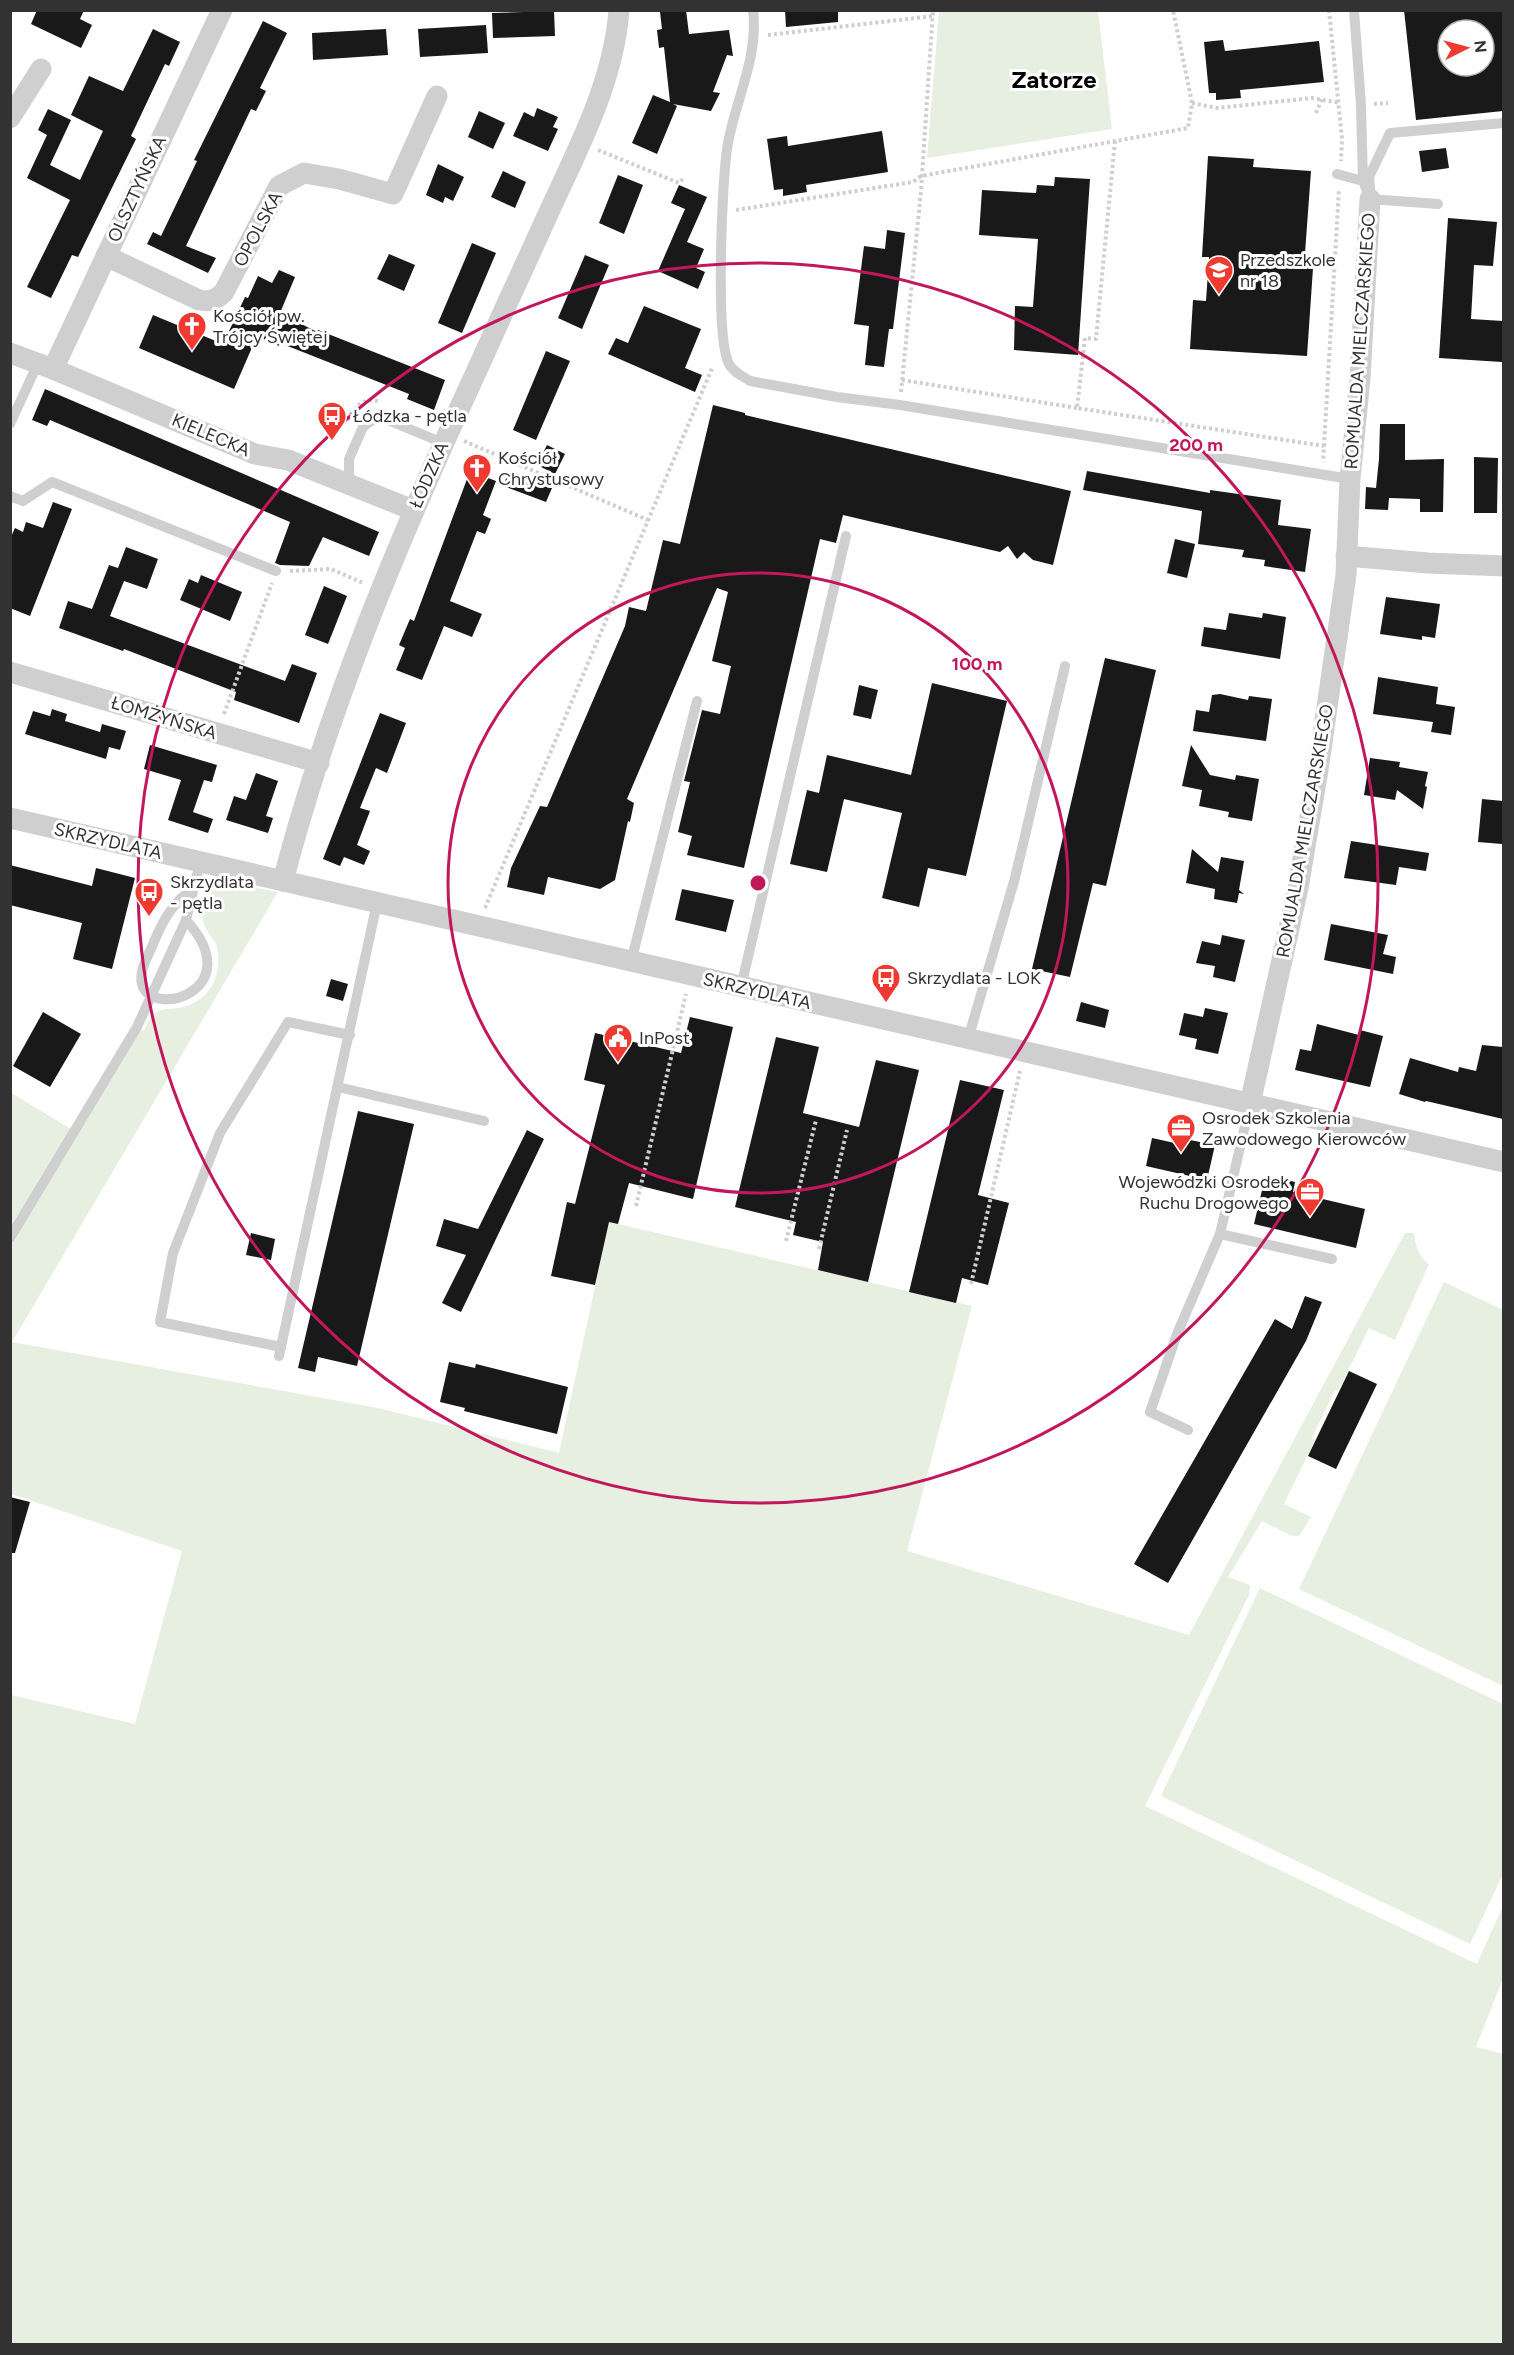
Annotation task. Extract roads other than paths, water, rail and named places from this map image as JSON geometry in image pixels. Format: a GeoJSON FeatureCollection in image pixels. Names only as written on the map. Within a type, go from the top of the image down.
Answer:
{"type":"FeatureCollection","features":[{"type":"Feature","properties":{"kind":"street","name":"OLSZTYŃSKA"},"geometry":{"type":"LineString","coordinates":[[46,366],[106,256],[222,10]]}},
{"type":"Feature","properties":{"kind":"street","name":"ŁÓDZKA"},"geometry":{"type":"LineString","coordinates":[[283,882],[319,763],[381,590],[445,438],[580,144],[610,63],[619,10]]}},
{"type":"Feature","properties":{"kind":"street"},"geometry":{"type":"LineString","coordinates":[[10,118],[40,69]]}},
{"type":"Feature","properties":{"kind":"street","name":"OPOLSKA"},"geometry":{"type":"LineString","coordinates":[[106,256],[199,300],[209,302],[217,299],[224,292],[279,186],[304,173],[339,178],[393,194],[437,96]]}},
{"type":"Feature","properties":{"kind":"street","name":"ROMUALDA MIELCZARSKIEGO"},"geometry":{"type":"LineString","coordinates":[[1250,1104],[1298,888],[1318,770],[1346,575],[1350,479],[1360,378],[1367,190]]}},
{"type":"Feature","properties":{"kind":"street","name":"KIELECKA"},"geometry":{"type":"LineString","coordinates":[[10,353],[255,454],[288,460],[413,510]]}},
{"type":"Feature","properties":{"kind":"street"},"geometry":{"type":"LineString","coordinates":[[1346,556],[1503,566]]}},
{"type":"Feature","properties":{"kind":"street","name":"ŁOMŻYŃSKA"},"geometry":{"type":"LineString","coordinates":[[10,672],[319,763]]}},
{"type":"Feature","properties":{"kind":"street","name":"SKRZYDLATA"},"geometry":{"type":"LineString","coordinates":[[10,818],[1503,1162]]}},
{"type":"Feature","properties":{"kind":"lane"},"geometry":{"type":"LineString","coordinates":[[753,10],[754,36],[727,148],[723,212],[722,326],[728,363],[737,373],[750,381],[837,397],[900,405],[1350,479]]}},
{"type":"Feature","properties":{"kind":"lane"},"geometry":{"type":"LineString","coordinates":[[1354,10],[1367,190]]}},
{"type":"Feature","properties":{"kind":"lane"},"geometry":{"type":"LineString","coordinates":[[1367,190],[1369,177],[1390,133],[1503,123]]}},
{"type":"Feature","properties":{"kind":"lane"},"geometry":{"type":"LineString","coordinates":[[1339,174],[1367,190],[1438,204]]}},
{"type":"Feature","properties":{"kind":"lane"},"geometry":{"type":"LineString","coordinates":[[10,424],[46,366]]}},
{"type":"Feature","properties":{"kind":"lane"},"geometry":{"type":"LineString","coordinates":[[356,487],[349,476],[350,459],[363,427],[374,419],[383,418],[445,438]]}},
{"type":"Feature","properties":{"kind":"lane"},"geometry":{"type":"LineString","coordinates":[[10,496],[23,501],[52,482],[276,572]]}},
{"type":"Feature","properties":{"kind":"lane"},"geometry":{"type":"LineString","coordinates":[[741,987],[846,536]]}},
{"type":"Feature","properties":{"kind":"lane"},"geometry":{"type":"LineString","coordinates":[[968,1039],[1016,878],[1065,666]]}},
{"type":"Feature","properties":{"kind":"lane"},"geometry":{"type":"LineString","coordinates":[[631,962],[697,701]]}},
{"type":"Feature","properties":{"kind":"lane"},"geometry":{"type":"LineString","coordinates":[[10,1238],[137,1027],[186,920],[200,863]]}},
{"type":"Feature","properties":{"kind":"lane"},"geometry":{"type":"LineString","coordinates":[[186,920],[204,944],[208,964],[205,977],[198,988],[187,996],[172,999],[152,996],[146,992],[142,984],[146,961],[159,928],[171,908],[195,887]]}},
{"type":"Feature","properties":{"kind":"lane"},"geometry":{"type":"LineString","coordinates":[[350,1035],[288,1022],[220,1133],[173,1253],[160,1322],[280,1352],[350,1035],[377,903]]}},
{"type":"Feature","properties":{"kind":"lane"},"geometry":{"type":"LineString","coordinates":[[338,1087],[484,1121]]}},
{"type":"Feature","properties":{"kind":"lane"},"geometry":{"type":"LineString","coordinates":[[1188,1430],[1150,1412],[1177,1334],[1220,1234],[1250,1104]]}},
{"type":"Feature","properties":{"kind":"lane"},"geometry":{"type":"LineString","coordinates":[[1220,1234],[1332,1259]]}},
{"type":"Feature","properties":{"kind":"place","name":"Przedszkole nr 18"},"geometry":{"type":"Point","coordinates":[1219,296]}},
{"type":"Feature","properties":{"kind":"place","name":"Kościół pw. Trójcy Świętej"},"geometry":{"type":"Point","coordinates":[192,352]}},
{"type":"Feature","properties":{"kind":"place","name":"Łódzka - pętla"},"geometry":{"type":"Point","coordinates":[332,442]}},
{"type":"Feature","properties":{"kind":"place","name":"Kościół Chrystusowy"},"geometry":{"type":"Point","coordinates":[477,494]}},
{"type":"Feature","properties":{"kind":"place","name":"Skrzydlata - pętla"},"geometry":{"type":"Point","coordinates":[149,918]}},
{"type":"Feature","properties":{"kind":"place","name":"Skrzydlata - LOK"},"geometry":{"type":"Point","coordinates":[886,1004]}},
{"type":"Feature","properties":{"kind":"place","name":"InPost"},"geometry":{"type":"Point","coordinates":[618,1064]}},
{"type":"Feature","properties":{"kind":"place","name":"Osrodek Szkolenia Zawodowego Kierowców"},"geometry":{"type":"Point","coordinates":[1181,1154]}},
{"type":"Feature","properties":{"kind":"place","name":"Wojewódzki Osrodek Ruchu Drogowego"},"geometry":{"type":"Point","coordinates":[1310,1218]}},
{"type":"Feature","properties":{"kind":"district","name":"Zatorze"},"geometry":{"type":"Point","coordinates":[1054,79]}}]}
